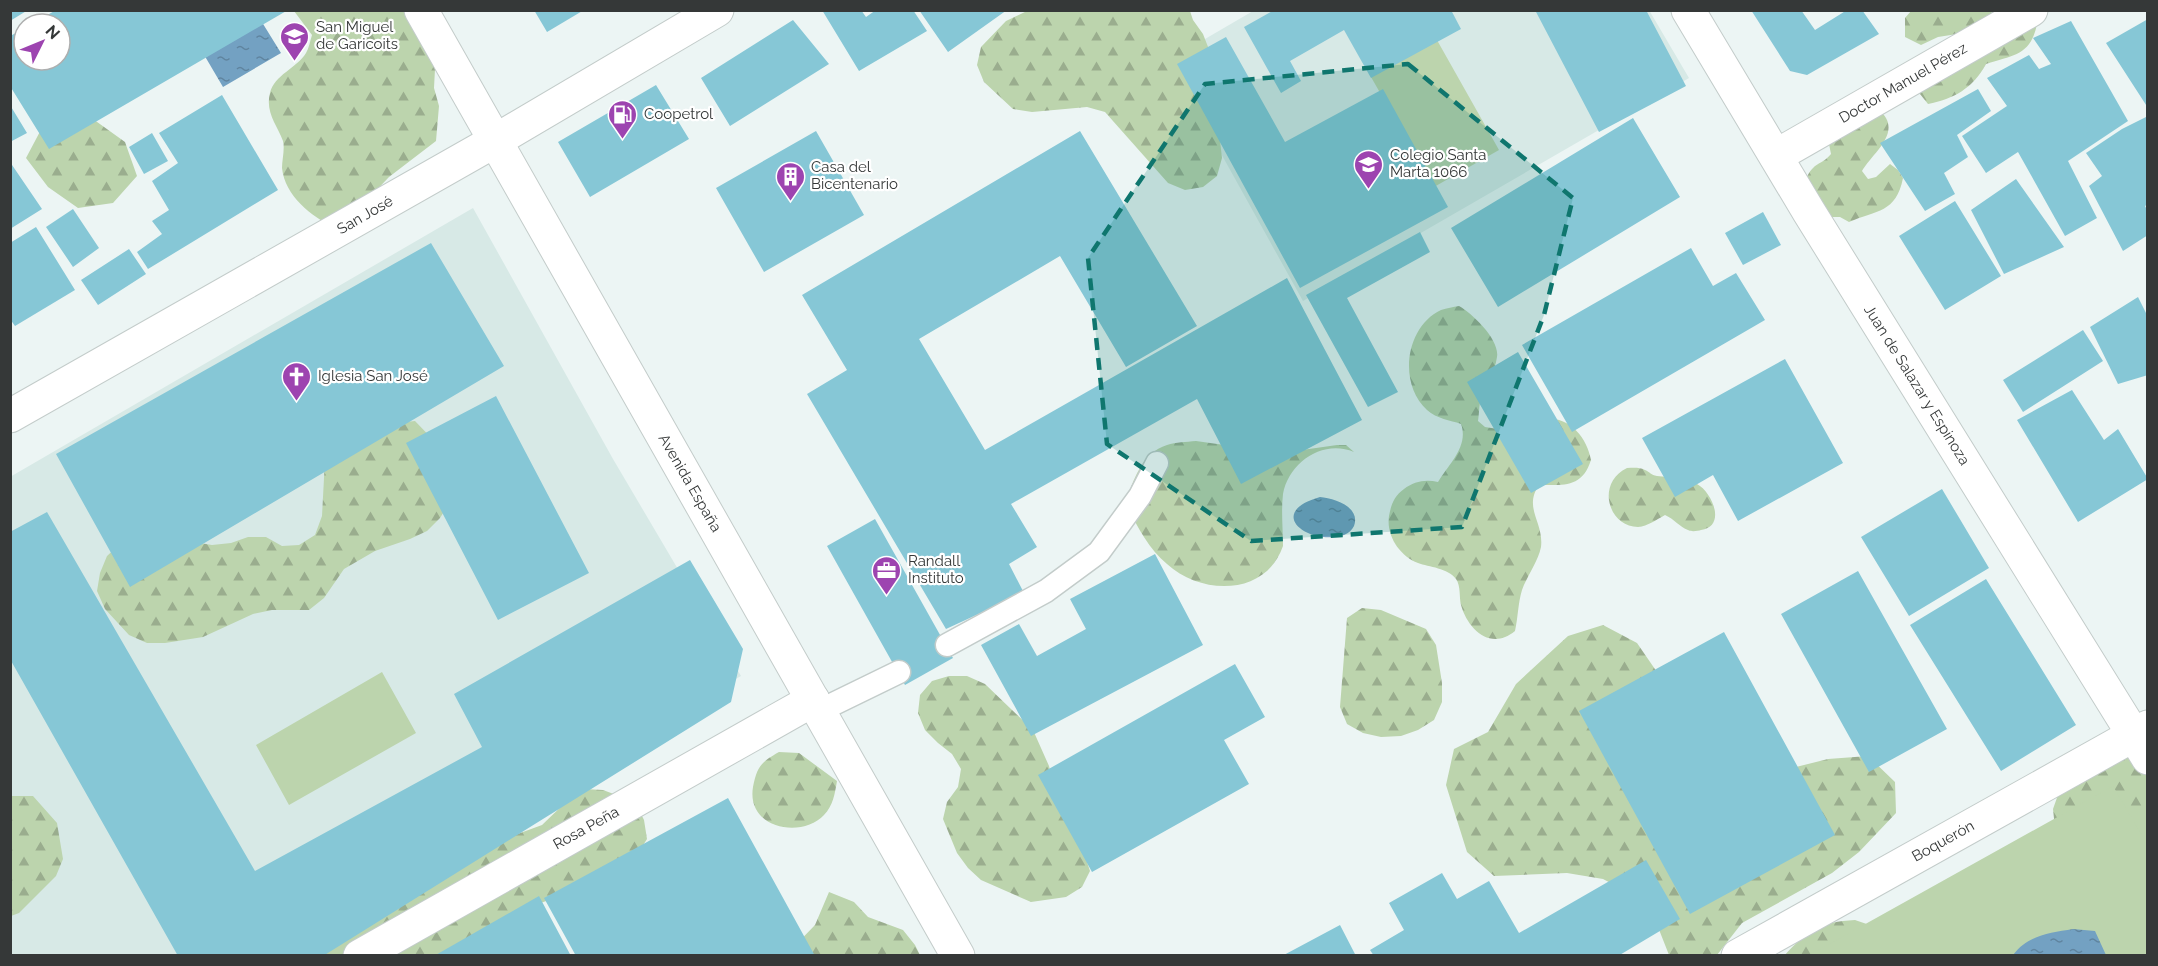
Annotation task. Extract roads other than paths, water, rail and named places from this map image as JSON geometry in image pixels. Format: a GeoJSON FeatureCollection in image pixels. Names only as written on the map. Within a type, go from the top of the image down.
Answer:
{"type":"FeatureCollection","features":[{"type":"Feature","properties":{"kind":"street","name":"Avenida España"},"geometry":{"type":"LineString","coordinates":[[422,10],[958,956]]}},
{"type":"Feature","properties":{"kind":"street","name":"San José"},"geometry":{"type":"LineString","coordinates":[[10,416],[495,140],[717,10]]}},
{"type":"Feature","properties":{"kind":"street","name":"Juan de Salazar y Espinoza"},"geometry":{"type":"LineString","coordinates":[[1688,10],[2107,691],[2143,740]]}},
{"type":"Feature","properties":{"kind":"street","name":"Doctor Manuel Pérez"},"geometry":{"type":"LineString","coordinates":[[1776,156],[2031,10]]}},
{"type":"Feature","properties":{"kind":"street","name":"Rosa Peña"},"geometry":{"type":"LineString","coordinates":[[360,956],[816,705]]}},
{"type":"Feature","properties":{"kind":"street","name":"Boquerón"},"geometry":{"type":"LineString","coordinates":[[1738,956],[2143,740]]}},
{"type":"Feature","properties":{"kind":"lane"},"geometry":{"type":"LineString","coordinates":[[947,645],[1046,591],[1099,552],[1140,496],[1157,463]]}},
{"type":"Feature","properties":{"kind":"lane"},"geometry":{"type":"LineString","coordinates":[[816,705],[899,672]]}},
{"type":"Feature","properties":{"kind":"water"},"geometry":{"type":"Polygon","coordinates":[[[260,19],[281,53],[223,87],[203,53],[260,19]]]}},
{"type":"Feature","properties":{"kind":"water"},"geometry":{"type":"Polygon","coordinates":[[[1320,497],[1332,499],[1350,509],[1355,519],[1350,531],[1344,535],[1318,536],[1298,526],[1294,519],[1295,511],[1320,497]]]}},
{"type":"Feature","properties":{"kind":"water"},"geometry":{"type":"Polygon","coordinates":[[[2073,929],[2095,931],[2106,955],[2013,955],[2032,939],[2073,929]]]}},
{"type":"Feature","properties":{"kind":"place","name":"San Miguel de Garicoits"},"geometry":{"type":"Point","coordinates":[295,62]}},
{"type":"Feature","properties":{"kind":"place","name":"Coopetrol"},"geometry":{"type":"Point","coordinates":[623,140]}},
{"type":"Feature","properties":{"kind":"place","name":"Colegio Santa Marta 1066"},"geometry":{"type":"Point","coordinates":[1369,190]}},
{"type":"Feature","properties":{"kind":"place","name":"Casa del Bicentenario"},"geometry":{"type":"Point","coordinates":[790,202]}},
{"type":"Feature","properties":{"kind":"place","name":"Iglesia San José"},"geometry":{"type":"Point","coordinates":[297,402]}},
{"type":"Feature","properties":{"kind":"place","name":"Randall Instituto"},"geometry":{"type":"Point","coordinates":[887,596]}}]}
